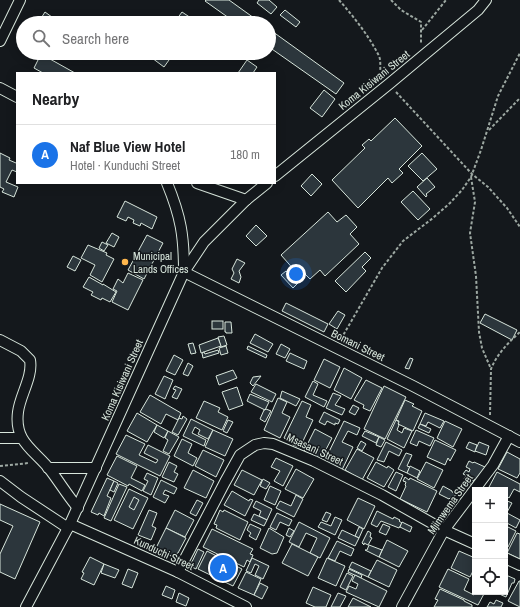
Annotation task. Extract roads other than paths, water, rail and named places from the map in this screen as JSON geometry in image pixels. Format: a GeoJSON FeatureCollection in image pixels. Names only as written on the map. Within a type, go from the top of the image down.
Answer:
{"type":"FeatureCollection","features":[{"type":"Feature","properties":{"kind":"street"},"geometry":{"type":"LineString","coordinates":[[0,41],[20,0]]}},
{"type":"Feature","properties":{"kind":"street","name":"Koma Kisiwani Street"},"geometry":{"type":"LineString","coordinates":[[276,175],[422,57],[478,10],[486,0]]}},
{"type":"Feature","properties":{"kind":"street"},"geometry":{"type":"LineString","coordinates":[[0,88],[16,96]]}},
{"type":"Feature","properties":{"kind":"street"},"geometry":{"type":"LineString","coordinates":[[167,184],[182,230],[184,272]]}},
{"type":"Feature","properties":{"kind":"street"},"geometry":{"type":"LineString","coordinates":[[200,184],[246,200]]}},
{"type":"Feature","properties":{"kind":"street","name":"Koma Kisiwani Street"},"geometry":{"type":"LineString","coordinates":[[26,607],[78,508],[184,272],[204,242],[246,200],[266,184]]}},
{"type":"Feature","properties":{"kind":"street","name":"Bomani Street"},"geometry":{"type":"LineString","coordinates":[[184,272],[520,442]]}},
{"type":"Feature","properties":{"kind":"street"},"geometry":{"type":"LineString","coordinates":[[0,340],[21,351],[30,360],[31,368],[21,398],[18,413],[18,428],[21,438],[29,449],[45,465],[78,508]]}},
{"type":"Feature","properties":{"kind":"street","name":"Mjimwema Street"},"geometry":{"type":"LineString","coordinates":[[402,607],[444,530],[493,465],[509,436]]}},
{"type":"Feature","properties":{"kind":"street"},"geometry":{"type":"LineString","coordinates":[[0,438],[21,438]]}},
{"type":"Feature","properties":{"kind":"street","name":"Msasani Street"},"geometry":{"type":"LineString","coordinates":[[178,572],[240,456],[255,445],[273,444],[314,461],[382,495],[444,530],[472,543]]}},
{"type":"Feature","properties":{"kind":"street"},"geometry":{"type":"LineString","coordinates":[[45,465],[96,468]]}},
{"type":"Feature","properties":{"kind":"street","name":"Kunduchi Street"},"geometry":{"type":"LineString","coordinates":[[0,481],[21,497],[69,526],[178,572],[246,607]]}},
{"type":"Feature","properties":{"kind":"street"},"geometry":{"type":"LineString","coordinates":[[507,559],[520,565]]}},
{"type":"Feature","properties":{"kind":"place","name":"Municipal Lands Offices"},"geometry":{"type":"Point","coordinates":[125,262]}},
{"type":"Feature","properties":{"kind":"place","name":"Naf Blue View Hotel"},"geometry":{"type":"Point","coordinates":[223,568]}}]}
